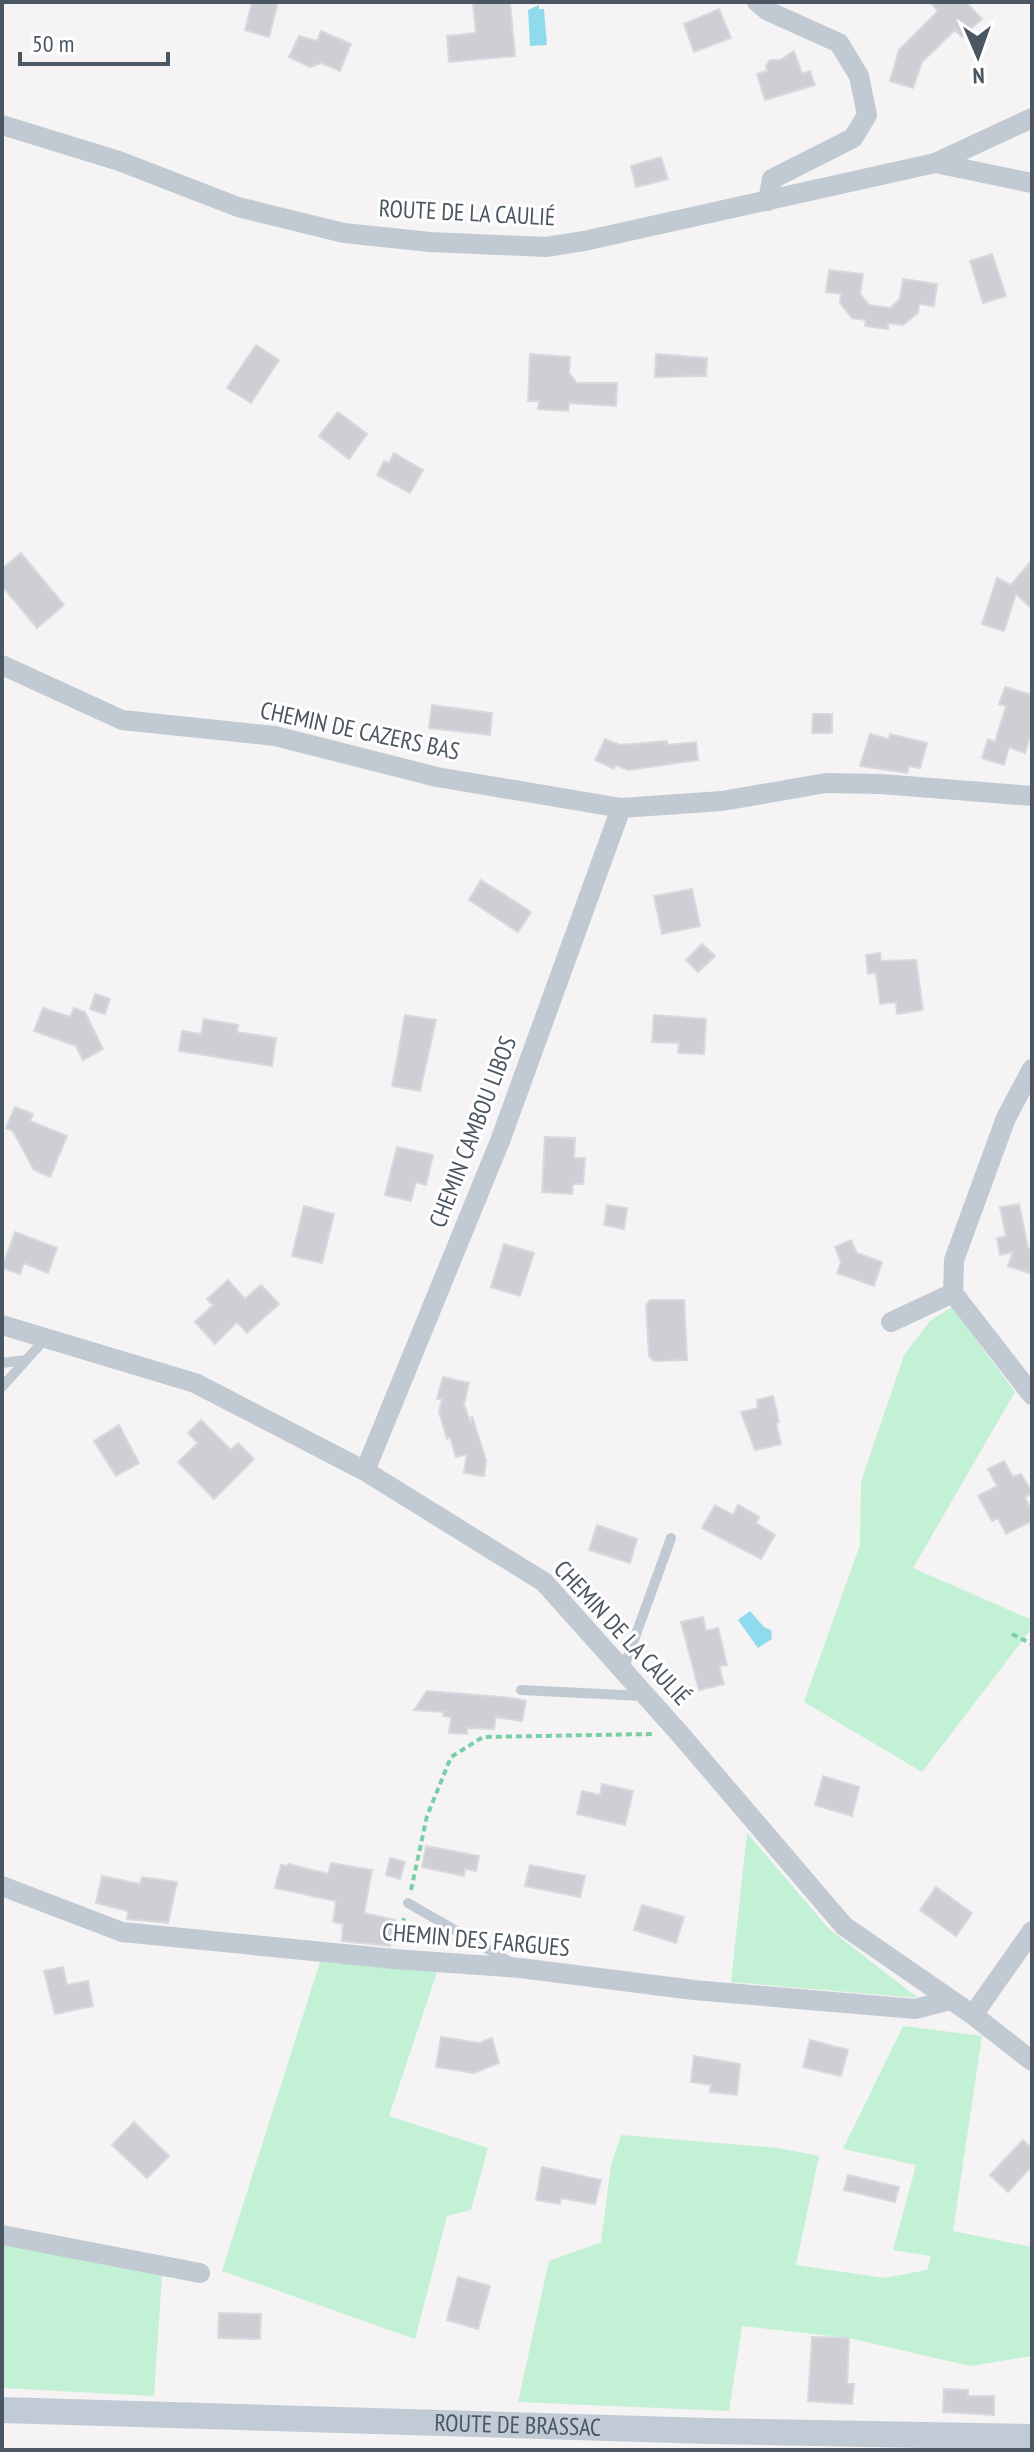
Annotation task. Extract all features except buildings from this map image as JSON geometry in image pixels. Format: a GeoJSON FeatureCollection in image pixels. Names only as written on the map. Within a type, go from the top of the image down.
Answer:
{"type":"FeatureCollection","features":[{"type":"Feature","properties":{"kind":"main road","name":"ROUTE DE BRASSAC"},"geometry":{"type":"LineString","coordinates":[[2,2410],[803,2437],[1032,2437]]}},
{"type":"Feature","properties":{"kind":"street"},"geometry":{"type":"LineString","coordinates":[[757,2],[768,11],[839,43],[859,76],[867,115],[853,138],[772,179],[768,201]]}},
{"type":"Feature","properties":{"kind":"street"},"geometry":{"type":"LineString","coordinates":[[935,163],[1032,118]]}},
{"type":"Feature","properties":{"kind":"street","name":"ROUTE DE LA CAULIÉ"},"geometry":{"type":"LineString","coordinates":[[2,125],[119,161],[238,207],[344,233],[430,242],[546,247],[935,163],[1032,183]]}},
{"type":"Feature","properties":{"kind":"street","name":"CHEMIN DE CAZERS BAS"},"geometry":{"type":"LineString","coordinates":[[2,665],[122,720],[275,736],[437,777],[621,808],[722,801],[826,783],[881,784],[1032,796]]}},
{"type":"Feature","properties":{"kind":"street","name":"CHEMIN CAMBOU LIBOS"},"geometry":{"type":"LineString","coordinates":[[365,1471],[497,1148],[621,808]]}},
{"type":"Feature","properties":{"kind":"street"},"geometry":{"type":"LineString","coordinates":[[1032,1069],[1006,1118],[954,1260],[953,1293],[1032,1395]]}},
{"type":"Feature","properties":{"kind":"street"},"geometry":{"type":"LineString","coordinates":[[891,1322],[953,1293]]}},
{"type":"Feature","properties":{"kind":"street","name":"CHEMIN DE LA CAULIÉ"},"geometry":{"type":"LineString","coordinates":[[2,1325],[195,1383],[365,1471],[544,1582],[680,1734],[844,1926],[973,2015],[1032,2061]]}},
{"type":"Feature","properties":{"kind":"street","name":"CHEMIN DES FARGUES"},"geometry":{"type":"LineString","coordinates":[[4,1886],[122,1932],[520,1968],[694,1990],[915,2009],[950,2000]]}},
{"type":"Feature","properties":{"kind":"street"},"geometry":{"type":"LineString","coordinates":[[973,2015],[1032,1931]]}},
{"type":"Feature","properties":{"kind":"street"},"geometry":{"type":"LineString","coordinates":[[2,2235],[200,2273]]}},
{"type":"Feature","properties":{"kind":"lane"},"geometry":{"type":"LineString","coordinates":[[2,1387],[46,1338]]}},
{"type":"Feature","properties":{"kind":"lane"},"geometry":{"type":"LineString","coordinates":[[2,1363],[26,1360]]}},
{"type":"Feature","properties":{"kind":"lane"},"geometry":{"type":"LineString","coordinates":[[623,1670],[671,1538]]}},
{"type":"Feature","properties":{"kind":"lane"},"geometry":{"type":"LineString","coordinates":[[521,1690],[646,1696]]}},
{"type":"Feature","properties":{"kind":"lane"},"geometry":{"type":"LineString","coordinates":[[408,1903],[520,1968]]}},
{"type":"Feature","properties":{"kind":"path"},"geometry":{"type":"LineString","coordinates":[[1012,1634],[1032,1644]]}},
{"type":"Feature","properties":{"kind":"path"},"geometry":{"type":"LineString","coordinates":[[394,1959],[427,1816],[451,1757],[483,1737],[680,1734]]}},
{"type":"Feature","properties":{"kind":"green space"},"geometry":{"type":"Polygon","coordinates":[[[952,1307],[1015,1392],[913,1568],[1032,1620],[1032,1628],[922,1772],[804,1702],[860,1545],[861,1482],[904,1355],[931,1320],[952,1307]]]}},
{"type":"Feature","properties":{"kind":"green space"},"geometry":{"type":"Polygon","coordinates":[[[747,1833],[829,1929],[918,1998],[731,1982],[747,1833]]]}},
{"type":"Feature","properties":{"kind":"green space"},"geometry":{"type":"Polygon","coordinates":[[[320,1962],[437,1972],[389,2116],[488,2148],[471,2210],[447,2216],[415,2339],[222,2271],[320,1962]]]}},
{"type":"Feature","properties":{"kind":"green space"},"geometry":{"type":"Polygon","coordinates":[[[903,2026],[982,2036],[953,2231],[1032,2247],[1032,2356],[970,2366],[849,2338],[742,2326],[729,2411],[518,2402],[549,2261],[601,2242],[611,2165],[621,2135],[778,2148],[819,2156],[796,2265],[884,2278],[927,2270],[931,2256],[893,2250],[916,2165],[843,2149],[903,2026]]]}},
{"type":"Feature","properties":{"kind":"green space"},"geometry":{"type":"Polygon","coordinates":[[[2,2245],[162,2275],[154,2396],[2,2388],[2,2245]]]}},
{"type":"Feature","properties":{"kind":"water"},"geometry":{"type":"Polygon","coordinates":[[[539,5],[539,9],[544,9],[547,45],[530,46],[528,10],[539,5]]]}},
{"type":"Feature","properties":{"kind":"water"},"geometry":{"type":"Polygon","coordinates":[[[750,1611],[764,1627],[771,1630],[772,1639],[758,1648],[738,1620],[750,1611]]]}}]}
